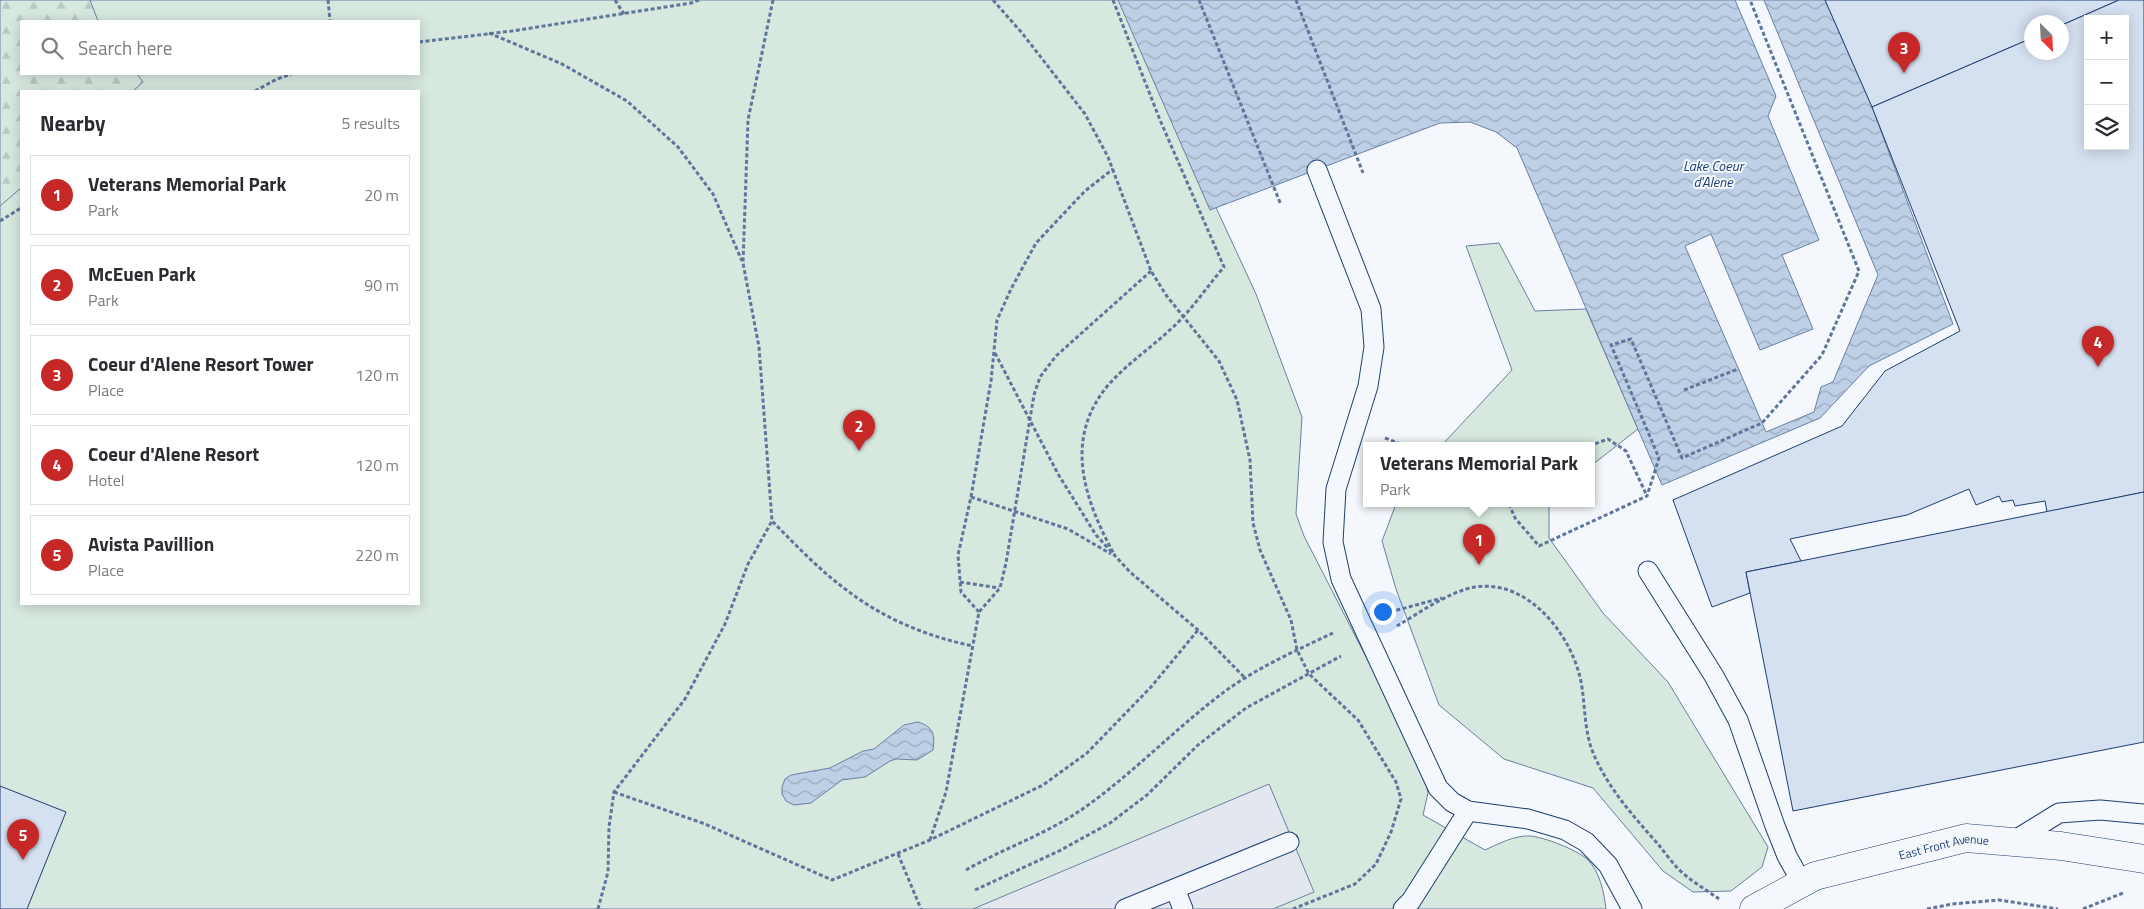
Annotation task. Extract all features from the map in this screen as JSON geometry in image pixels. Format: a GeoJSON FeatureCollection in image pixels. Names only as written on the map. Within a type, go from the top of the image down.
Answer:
{"type":"FeatureCollection","features":[{"type":"Feature","properties":{"kind":"street","name":"East Front Avenue"},"geometry":{"type":"LineString","coordinates":[[1754,909],[1815,876],[1966,838],[2061,846],[2144,859]]}},
{"type":"Feature","properties":{"kind":"lane"},"geometry":{"type":"LineString","coordinates":[[1317,170],[1371,309],[1374,347],[1368,386],[1336,489],[1333,542],[1342,579],[1359,619],[1438,788],[1452,802],[1468,811],[1499,813],[1528,819],[1564,830],[1586,842],[1608,864],[1632,909]]}},
{"type":"Feature","properties":{"kind":"lane"},"geometry":{"type":"LineString","coordinates":[[1648,570],[1714,676],[1738,720],[1774,826],[1787,856],[1802,883]]}},
{"type":"Feature","properties":{"kind":"lane"},"geometry":{"type":"LineString","coordinates":[[2012,842],[2059,813],[2100,810],[2144,814]]}},
{"type":"Feature","properties":{"kind":"lane"},"geometry":{"type":"LineString","coordinates":[[1403,909],[1411,901],[1468,811]]}},
{"type":"Feature","properties":{"kind":"lane"},"geometry":{"type":"LineString","coordinates":[[1125,909],[1289,842]]}},
{"type":"Feature","properties":{"kind":"lane"},"geometry":{"type":"LineString","coordinates":[[1175,888],[1183,909]]}},
{"type":"Feature","properties":{"kind":"path"},"geometry":{"type":"LineString","coordinates":[[328,0],[330,20]]}},
{"type":"Feature","properties":{"kind":"path"},"geometry":{"type":"LineString","coordinates":[[615,0],[624,14]]}},
{"type":"Feature","properties":{"kind":"path"},"geometry":{"type":"LineString","coordinates":[[420,42],[624,14],[699,0]]}},
{"type":"Feature","properties":{"kind":"path"},"geometry":{"type":"LineString","coordinates":[[598,909],[608,872],[609,827],[614,792],[685,699],[725,624],[748,564],[772,521],[758,347],[743,262],[748,120],[773,0]]}},
{"type":"Feature","properties":{"kind":"path"},"geometry":{"type":"LineString","coordinates":[[993,0],[1022,33],[1084,114],[1108,157],[1151,271],[1183,317],[1219,361],[1236,400],[1250,460],[1253,523],[1260,550],[1291,620],[1297,650],[1309,674],[1358,720],[1396,782],[1401,799],[1392,832],[1376,864],[1355,884],[1293,909]]}},
{"type":"Feature","properties":{"kind":"path"},"geometry":{"type":"LineString","coordinates":[[1113,0],[1160,120],[1224,267],[1183,317],[1110,384],[1088,415],[1081,461],[1089,504],[1115,556]]}},
{"type":"Feature","properties":{"kind":"path"},"geometry":{"type":"LineString","coordinates":[[1199,0],[1281,205]]}},
{"type":"Feature","properties":{"kind":"path"},"geometry":{"type":"LineString","coordinates":[[1296,0],[1363,173]]}},
{"type":"Feature","properties":{"kind":"path"},"geometry":{"type":"LineString","coordinates":[[1510,507],[1515,518],[1539,546],[1647,496],[1659,458],[1611,345],[1631,339],[1682,458],[1762,424],[1822,355],[1859,271],[1750,0]]}},
{"type":"Feature","properties":{"kind":"path"},"geometry":{"type":"LineString","coordinates":[[488,33],[562,64],[628,101],[635,107],[678,147],[713,194],[743,262]]}},
{"type":"Feature","properties":{"kind":"path"},"geometry":{"type":"LineString","coordinates":[[257,90],[289,75]]}},
{"type":"Feature","properties":{"kind":"path"},"geometry":{"type":"LineString","coordinates":[[978,612],[961,592],[958,555],[971,497],[998,320],[1011,288],[1036,243],[1085,191],[1113,169]]}},
{"type":"Feature","properties":{"kind":"path"},"geometry":{"type":"LineString","coordinates":[[0,221],[20,209]]}},
{"type":"Feature","properties":{"kind":"path"},"geometry":{"type":"LineString","coordinates":[[930,840],[946,792],[978,612],[1000,588],[1016,512],[1030,418],[1040,377],[1056,356],[1151,271]]}},
{"type":"Feature","properties":{"kind":"path"},"geometry":{"type":"LineString","coordinates":[[994,352],[1058,474],[1096,535],[1130,572],[1198,630],[1246,679]]}},
{"type":"Feature","properties":{"kind":"path"},"geometry":{"type":"LineString","coordinates":[[1684,390],[1738,369]]}},
{"type":"Feature","properties":{"kind":"path"},"geometry":{"type":"LineString","coordinates":[[1595,444],[1608,439],[1626,451],[1647,496]]}},
{"type":"Feature","properties":{"kind":"path"},"geometry":{"type":"LineString","coordinates":[[971,497],[1068,529],[1115,556]]}},
{"type":"Feature","properties":{"kind":"path"},"geometry":{"type":"LineString","coordinates":[[772,521],[848,592],[891,618],[944,640],[973,646]]}},
{"type":"Feature","properties":{"kind":"path"},"geometry":{"type":"LineString","coordinates":[[960,582],[1000,588]]}},
{"type":"Feature","properties":{"kind":"path"},"geometry":{"type":"LineString","coordinates":[[966,870],[1031,838],[1081,810],[1127,776],[1171,734],[1222,693],[1275,660],[1359,619],[1447,597]]}},
{"type":"Feature","properties":{"kind":"path"},"geometry":{"type":"LineString","coordinates":[[614,792],[705,824],[832,880],[930,840],[1043,785],[1087,753],[1151,687],[1198,630]]}},
{"type":"Feature","properties":{"kind":"path"},"geometry":{"type":"LineString","coordinates":[[898,854],[921,909]]}},
{"type":"Feature","properties":{"kind":"path"},"geometry":{"type":"LineString","coordinates":[[2083,909],[2127,892]]}},
{"type":"Feature","properties":{"kind":"path"},"geometry":{"type":"LineString","coordinates":[[1927,909],[1952,904],[1999,900],[2058,909]]}},
{"type":"Feature","properties":{"kind":"green space"},"geometry":{"type":"Polygon","coordinates":[[[0,0],[1120,0],[1256,294],[1302,417],[1296,514],[1304,536],[1423,768],[1428,793],[1423,815],[1485,850],[1513,838],[1530,836],[1552,841],[1576,852],[1587,859],[1595,870],[1603,889],[1606,909],[0,909],[0,0]]]}},
{"type":"Feature","properties":{"kind":"green space"},"geometry":{"type":"Polygon","coordinates":[[[0,0],[90,0],[98,20],[20,20],[20,75],[138,75],[143,82],[134,90],[20,90],[20,189],[0,206],[0,0]]]}},
{"type":"Feature","properties":{"kind":"green space"},"geometry":{"type":"Polygon","coordinates":[[[1499,243],[1535,311],[1586,309],[1638,429],[1595,463],[1595,442],[1445,442],[1512,370],[1466,246],[1499,243]]]}},
{"type":"Feature","properties":{"kind":"green space"},"geometry":{"type":"Polygon","coordinates":[[[1395,507],[1549,507],[1549,538],[1603,613],[1668,682],[1768,847],[1762,867],[1731,891],[1693,892],[1663,871],[1593,788],[1504,759],[1439,705],[1396,589],[1382,541],[1395,507]]]}},
{"type":"Feature","properties":{"kind":"shaded area"},"geometry":{"type":"Polygon","coordinates":[[[1269,784],[1314,892],[1273,909],[973,909],[1269,784]]]}},
{"type":"Feature","properties":{"kind":"water","name":"Lake Coeur d'Alene"},"geometry":{"type":"Polygon","coordinates":[[[1118,0],[1825,0],[1872,107],[1953,324],[1869,366],[1820,418],[1662,485],[1517,148],[1496,132],[1470,122],[1440,123],[1210,210],[1118,0]]]}},
{"type":"Feature","properties":{"kind":"water"},"geometry":{"type":"Polygon","coordinates":[[[918,722],[930,729],[934,740],[933,750],[917,760],[896,759],[865,777],[842,780],[811,803],[794,805],[786,801],[782,794],[785,779],[791,775],[830,768],[863,751],[874,749],[904,725],[918,722]]]}},
{"type":"Feature","properties":{"kind":"pier"},"geometry":{"type":"Polygon","coordinates":[[[1735,0],[1764,0],[1878,275],[1833,382],[1821,387],[1814,412],[1766,432],[1685,246],[1711,234],[1760,350],[1813,329],[1782,255],[1819,240],[1768,116],[1776,96],[1735,0]]]}},
{"type":"Feature","properties":{"kind":"building"},"geometry":{"type":"Polygon","coordinates":[[[1825,0],[2119,0],[2069,22],[2069,15],[2024,15],[2024,41],[1872,107],[1825,0]]]}},
{"type":"Feature","properties":{"kind":"building"},"geometry":{"type":"Polygon","coordinates":[[[2119,0],[2144,0],[2144,492],[2047,512],[2045,501],[2015,506],[2013,500],[2002,502],[1999,496],[1976,505],[1969,489],[1907,515],[1790,539],[1801,561],[1746,572],[1750,593],[1712,607],[1673,500],[1842,426],[1885,371],[1960,331],[1872,107],[2024,41],[2024,60],[2069,60],[2069,22],[2084,15],[2084,150],[2129,150],[2129,15],[2085,15],[2119,0]]]}},
{"type":"Feature","properties":{"kind":"building"},"geometry":{"type":"Polygon","coordinates":[[[2144,492],[2144,742],[1793,811],[1746,572],[2144,492]]]}},
{"type":"Feature","properties":{"kind":"building"},"geometry":{"type":"Polygon","coordinates":[[[0,786],[66,812],[27,909],[0,909],[0,786]]]}},
{"type":"Feature","properties":{"kind":"place","name":"Coeur d'Alene Resort Tower"},"geometry":{"type":"Point","coordinates":[1904,73]}},
{"type":"Feature","properties":{"kind":"place","name":"Coeur d'Alene Resort"},"geometry":{"type":"Point","coordinates":[2098,367]}},
{"type":"Feature","properties":{"kind":"place","name":"McEuen Park"},"geometry":{"type":"Point","coordinates":[859,451]}},
{"type":"Feature","properties":{"kind":"place","name":"Veterans Memorial Park"},"geometry":{"type":"Point","coordinates":[1479,565]}},
{"type":"Feature","properties":{"kind":"place","name":"Avista Pavillion"},"geometry":{"type":"Point","coordinates":[23,860]}}]}
